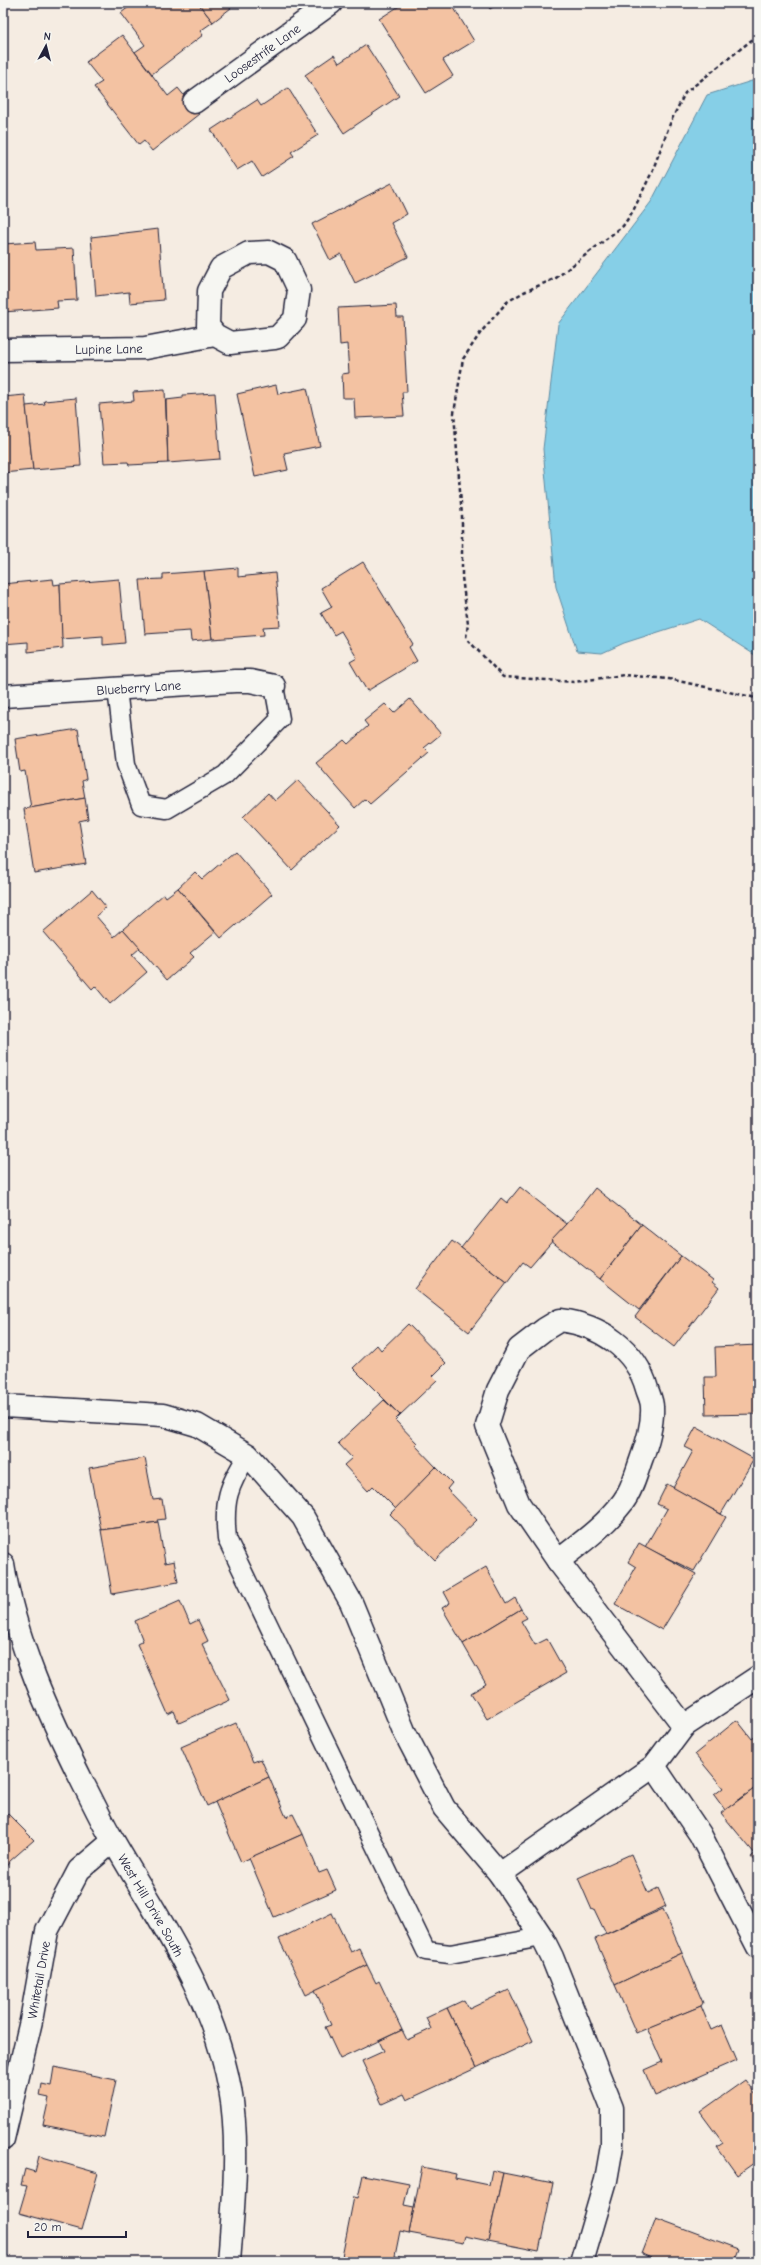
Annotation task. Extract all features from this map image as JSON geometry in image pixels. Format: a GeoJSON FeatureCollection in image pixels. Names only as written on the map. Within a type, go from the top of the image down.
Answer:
{"type":"FeatureCollection","features":[{"type":"Feature","properties":{"kind":"street","name":"Loosestrife Lane"},"geometry":{"type":"LineString","coordinates":[[194,102],[331,3]]}},
{"type":"Feature","properties":{"kind":"street"},"geometry":{"type":"LineString","coordinates":[[270,252],[285,260],[299,290],[296,319],[278,337],[274,338],[230,343],[215,335],[208,326],[209,291],[222,268],[249,253],[270,252]]}},
{"type":"Feature","properties":{"kind":"street","name":"Lupine Lane"},"geometry":{"type":"LineString","coordinates":[[3,350],[145,348],[215,335]]}},
{"type":"Feature","properties":{"kind":"street","name":"Blueberry Lane"},"geometry":{"type":"LineString","coordinates":[[3,696],[243,681],[274,686]]}},
{"type":"Feature","properties":{"kind":"street"},"geometry":{"type":"LineString","coordinates":[[558,1561],[602,1527],[624,1501],[648,1441],[652,1406],[643,1374],[628,1352],[601,1332],[577,1322],[560,1320],[545,1329],[519,1349],[498,1390],[487,1426],[519,1504],[558,1561],[684,1726]]}},
{"type":"Feature","properties":{"kind":"street"},"geometry":{"type":"LineString","coordinates":[[3,1406],[163,1415],[197,1425],[248,1455],[303,1517],[351,1602],[404,1731],[444,1808],[500,1874],[542,1938],[552,1957],[612,2108],[612,2146],[606,2180],[582,2262]]}},
{"type":"Feature","properties":{"kind":"street","name":"West Hill Drive South"},"geometry":{"type":"LineString","coordinates":[[3,1564],[8,1595],[29,1662],[61,1739],[113,1841],[171,1937],[198,1988],[219,2043],[230,2090],[235,2149],[229,2262]]}},
{"type":"Feature","properties":{"kind":"street"},"geometry":{"type":"LineString","coordinates":[[500,1874],[654,1766],[684,1726],[758,1677]]}},
{"type":"Feature","properties":{"kind":"street"},"geometry":{"type":"LineString","coordinates":[[654,1766],[700,1834],[758,1947]]}},
{"type":"Feature","properties":{"kind":"street","name":"Whitetail Drive"},"geometry":{"type":"LineString","coordinates":[[3,2139],[31,2020],[47,1931],[79,1870],[113,1841]]}},
{"type":"Feature","properties":{"kind":"lane"},"geometry":{"type":"LineString","coordinates":[[117,689],[126,764],[141,805],[167,809],[225,775],[280,719],[274,686]]}},
{"type":"Feature","properties":{"kind":"lane"},"geometry":{"type":"LineString","coordinates":[[248,1455],[232,1479],[224,1512],[227,1539],[426,1950],[450,1954],[542,1938]]}},
{"type":"Feature","properties":{"kind":"path"},"geometry":{"type":"LineString","coordinates":[[758,35],[685,93],[671,120],[652,172],[633,211],[623,226],[556,278],[524,292],[507,302],[481,332],[463,359],[454,413],[462,516],[462,577],[468,624],[466,638],[490,665],[503,677],[574,682],[624,675],[670,679],[752,697],[758,700]]}},
{"type":"Feature","properties":{"kind":"water"},"geometry":{"type":"Polygon","coordinates":[[[758,79],[758,657],[699,619],[624,643],[602,653],[577,651],[556,587],[543,449],[558,324],[651,202],[707,95],[758,79]]]}},
{"type":"Feature","properties":{"kind":"building"},"geometry":{"type":"Polygon","coordinates":[[[134,3],[198,3],[213,22],[200,31],[203,35],[152,74],[135,52],[145,45],[121,13],[134,3]]]}},
{"type":"Feature","properties":{"kind":"building"},"geometry":{"type":"Polygon","coordinates":[[[198,3],[227,3],[231,8],[213,22],[198,3]]]}},
{"type":"Feature","properties":{"kind":"building"},"geometry":{"type":"Polygon","coordinates":[[[404,3],[451,3],[474,41],[443,60],[453,76],[426,93],[379,19],[404,3]]]}},
{"type":"Feature","properties":{"kind":"building"},"geometry":{"type":"Polygon","coordinates":[[[486,3],[499,3],[490,9],[486,3]]]}},
{"type":"Feature","properties":{"kind":"building"},"geometry":{"type":"Polygon","coordinates":[[[122,35],[168,96],[178,88],[199,114],[152,151],[144,141],[139,145],[94,87],[102,82],[86,62],[122,35]]]}},
{"type":"Feature","properties":{"kind":"building"},"geometry":{"type":"Polygon","coordinates":[[[366,45],[399,96],[344,133],[305,75],[334,55],[339,63],[366,45]]]}},
{"type":"Feature","properties":{"kind":"building"},"geometry":{"type":"Polygon","coordinates":[[[288,88],[318,135],[291,152],[294,156],[262,177],[252,161],[237,170],[211,130],[257,100],[261,106],[288,88]]]}},
{"type":"Feature","properties":{"kind":"building"},"geometry":{"type":"Polygon","coordinates":[[[392,183],[407,214],[391,223],[408,257],[355,283],[341,254],[330,260],[312,224],[392,183]]]}},
{"type":"Feature","properties":{"kind":"building"},"geometry":{"type":"Polygon","coordinates":[[[158,229],[164,300],[130,303],[129,292],[96,296],[91,237],[158,229]]]}},
{"type":"Feature","properties":{"kind":"building"},"geometry":{"type":"Polygon","coordinates":[[[35,242],[36,250],[74,248],[77,300],[57,301],[58,308],[3,312],[3,244],[35,242]]]}},
{"type":"Feature","properties":{"kind":"building"},"geometry":{"type":"Polygon","coordinates":[[[396,305],[397,317],[403,317],[407,392],[402,392],[404,416],[355,418],[354,398],[343,398],[342,374],[349,373],[347,344],[340,345],[338,308],[396,305]]]}},
{"type":"Feature","properties":{"kind":"building"},"geometry":{"type":"Polygon","coordinates":[[[276,385],[278,394],[307,388],[320,446],[284,453],[288,470],[255,477],[237,394],[276,385]]]}},
{"type":"Feature","properties":{"kind":"building"},"geometry":{"type":"Polygon","coordinates":[[[165,390],[168,463],[129,465],[128,462],[104,463],[99,404],[134,401],[133,392],[165,390]]]}},
{"type":"Feature","properties":{"kind":"building"},"geometry":{"type":"Polygon","coordinates":[[[215,393],[220,459],[168,463],[166,400],[183,398],[183,395],[215,393]]]}},
{"type":"Feature","properties":{"kind":"building"},"geometry":{"type":"Polygon","coordinates":[[[25,395],[33,470],[3,473],[3,397],[25,395]]]}},
{"type":"Feature","properties":{"kind":"building"},"geometry":{"type":"Polygon","coordinates":[[[76,398],[81,466],[33,470],[26,406],[45,404],[44,401],[76,398]]]}},
{"type":"Feature","properties":{"kind":"building"},"geometry":{"type":"Polygon","coordinates":[[[363,562],[413,644],[409,647],[417,661],[367,691],[350,662],[357,658],[341,631],[334,635],[321,613],[332,607],[321,588],[363,562]]]}},
{"type":"Feature","properties":{"kind":"building"},"geometry":{"type":"Polygon","coordinates":[[[238,568],[238,577],[275,573],[280,626],[263,627],[264,635],[212,639],[204,571],[238,568]]]}},
{"type":"Feature","properties":{"kind":"building"},"geometry":{"type":"Polygon","coordinates":[[[204,571],[212,639],[191,641],[190,631],[145,634],[140,580],[163,579],[163,574],[204,571]]]}},
{"type":"Feature","properties":{"kind":"building"},"geometry":{"type":"Polygon","coordinates":[[[53,579],[54,585],[60,584],[63,648],[28,652],[28,642],[3,644],[3,584],[53,579]]]}},
{"type":"Feature","properties":{"kind":"building"},"geometry":{"type":"Polygon","coordinates":[[[119,579],[125,643],[103,645],[103,636],[62,639],[60,584],[119,579]]]}},
{"type":"Feature","properties":{"kind":"building"},"geometry":{"type":"Polygon","coordinates":[[[410,699],[441,734],[424,748],[429,753],[370,804],[365,799],[355,808],[316,763],[344,740],[348,744],[368,726],[364,721],[385,704],[394,713],[410,699]]]}},
{"type":"Feature","properties":{"kind":"building"},"geometry":{"type":"Polygon","coordinates":[[[78,729],[86,779],[82,781],[85,798],[31,808],[25,771],[20,772],[15,739],[78,729]]]}},
{"type":"Feature","properties":{"kind":"building"},"geometry":{"type":"Polygon","coordinates":[[[298,780],[340,825],[292,870],[243,817],[268,793],[275,801],[298,780]]]}},
{"type":"Feature","properties":{"kind":"building"},"geometry":{"type":"Polygon","coordinates":[[[85,798],[88,819],[79,821],[86,864],[34,873],[24,809],[85,798]]]}},
{"type":"Feature","properties":{"kind":"building"},"geometry":{"type":"Polygon","coordinates":[[[235,851],[272,894],[221,938],[178,888],[195,872],[202,879],[235,851]]]}},
{"type":"Feature","properties":{"kind":"building"},"geometry":{"type":"Polygon","coordinates":[[[178,888],[215,932],[190,953],[194,957],[167,980],[123,929],[164,894],[166,897],[178,888]]]}},
{"type":"Feature","properties":{"kind":"building"},"geometry":{"type":"Polygon","coordinates":[[[92,890],[106,907],[96,916],[114,937],[123,929],[140,948],[132,955],[147,972],[110,1004],[95,986],[92,989],[43,932],[92,890]]]}},
{"type":"Feature","properties":{"kind":"building"},"geometry":{"type":"Polygon","coordinates":[[[520,1187],[567,1224],[530,1267],[523,1262],[507,1283],[461,1248],[501,1198],[507,1203],[520,1187]]]}},
{"type":"Feature","properties":{"kind":"building"},"geometry":{"type":"Polygon","coordinates":[[[595,1188],[642,1225],[600,1279],[551,1241],[567,1224],[595,1188]]]}},
{"type":"Feature","properties":{"kind":"building"},"geometry":{"type":"Polygon","coordinates":[[[642,1225],[681,1256],[639,1310],[600,1279],[642,1225]]]}},
{"type":"Feature","properties":{"kind":"building"},"geometry":{"type":"Polygon","coordinates":[[[452,1241],[507,1283],[469,1332],[415,1289],[452,1241]]]}},
{"type":"Feature","properties":{"kind":"building"},"geometry":{"type":"Polygon","coordinates":[[[681,1256],[713,1280],[712,1282],[719,1288],[674,1347],[635,1317],[681,1256]]]}},
{"type":"Feature","properties":{"kind":"building"},"geometry":{"type":"Polygon","coordinates":[[[408,1324],[446,1363],[433,1376],[437,1380],[400,1415],[353,1368],[377,1345],[381,1350],[408,1324]]]}},
{"type":"Feature","properties":{"kind":"building"},"geometry":{"type":"Polygon","coordinates":[[[758,1345],[758,1414],[706,1415],[705,1377],[716,1377],[715,1347],[758,1345]]]}},
{"type":"Feature","properties":{"kind":"building"},"geometry":{"type":"Polygon","coordinates":[[[384,1400],[400,1415],[395,1420],[417,1443],[415,1445],[436,1467],[396,1509],[373,1486],[368,1491],[344,1465],[352,1458],[338,1443],[384,1400]]]}},
{"type":"Feature","properties":{"kind":"building"},"geometry":{"type":"Polygon","coordinates":[[[696,1427],[754,1459],[721,1514],[673,1488],[693,1451],[685,1447],[696,1427]]]}},
{"type":"Feature","properties":{"kind":"building"},"geometry":{"type":"Polygon","coordinates":[[[145,1458],[153,1500],[162,1499],[165,1519],[157,1520],[158,1522],[101,1530],[89,1468],[145,1458]]]}},
{"type":"Feature","properties":{"kind":"building"},"geometry":{"type":"Polygon","coordinates":[[[436,1467],[452,1483],[447,1489],[477,1520],[435,1560],[390,1514],[436,1467]]]}},
{"type":"Feature","properties":{"kind":"building"},"geometry":{"type":"Polygon","coordinates":[[[667,1484],[726,1517],[694,1571],[645,1547],[667,1509],[657,1504],[667,1484]]]}},
{"type":"Feature","properties":{"kind":"building"},"geometry":{"type":"Polygon","coordinates":[[[158,1522],[165,1563],[174,1561],[178,1582],[112,1594],[101,1530],[158,1522]]]}},
{"type":"Feature","properties":{"kind":"building"},"geometry":{"type":"Polygon","coordinates":[[[639,1543],[696,1574],[662,1630],[615,1604],[636,1567],[628,1562],[639,1543]]]}},
{"type":"Feature","properties":{"kind":"building"},"geometry":{"type":"Polygon","coordinates":[[[486,1567],[506,1604],[515,1598],[521,1609],[463,1644],[442,1608],[450,1603],[444,1592],[486,1567]]]}},
{"type":"Feature","properties":{"kind":"building"},"geometry":{"type":"Polygon","coordinates":[[[180,1601],[190,1624],[198,1620],[208,1641],[202,1644],[230,1700],[179,1723],[174,1711],[168,1714],[137,1644],[143,1641],[135,1621],[180,1601]]]}},
{"type":"Feature","properties":{"kind":"building"},"geometry":{"type":"Polygon","coordinates":[[[521,1609],[527,1618],[521,1621],[535,1645],[547,1639],[566,1673],[487,1719],[471,1693],[486,1684],[463,1644],[521,1609]]]}},
{"type":"Feature","properties":{"kind":"building"},"geometry":{"type":"Polygon","coordinates":[[[737,1720],[752,1739],[756,1736],[758,1739],[758,1786],[725,1810],[714,1795],[723,1788],[695,1754],[737,1720]]]}},
{"type":"Feature","properties":{"kind":"building"},"geometry":{"type":"Polygon","coordinates":[[[236,1723],[253,1762],[261,1759],[269,1777],[207,1806],[181,1747],[236,1723]]]}},
{"type":"Feature","properties":{"kind":"building"},"geometry":{"type":"Polygon","coordinates":[[[269,1777],[286,1817],[293,1814],[303,1834],[241,1862],[215,1802],[269,1777]]]}},
{"type":"Feature","properties":{"kind":"building"},"geometry":{"type":"Polygon","coordinates":[[[758,1786],[758,1851],[755,1854],[721,1813],[758,1786]]]}},
{"type":"Feature","properties":{"kind":"building"},"geometry":{"type":"Polygon","coordinates":[[[8,1814],[34,1840],[10,1861],[3,1871],[3,1818],[8,1814]]]}},
{"type":"Feature","properties":{"kind":"building"},"geometry":{"type":"Polygon","coordinates":[[[303,1834],[319,1873],[327,1870],[336,1890],[274,1917],[249,1858],[303,1834]]]}},
{"type":"Feature","properties":{"kind":"building"},"geometry":{"type":"Polygon","coordinates":[[[758,1851],[758,1866],[751,1857],[758,1851]]]}},
{"type":"Feature","properties":{"kind":"building"},"geometry":{"type":"Polygon","coordinates":[[[631,1854],[648,1893],[658,1888],[666,1906],[606,1934],[594,1909],[592,1910],[578,1878],[631,1854]]]}},
{"type":"Feature","properties":{"kind":"building"},"geometry":{"type":"Polygon","coordinates":[[[663,1909],[682,1953],[615,1985],[595,1939],[663,1909]]]}},
{"type":"Feature","properties":{"kind":"building"},"geometry":{"type":"Polygon","coordinates":[[[332,1913],[351,1952],[359,1948],[367,1965],[306,1995],[279,1939],[332,1913]]]}},
{"type":"Feature","properties":{"kind":"building"},"geometry":{"type":"Polygon","coordinates":[[[682,1953],[703,2003],[701,2006],[636,2033],[615,1985],[682,1953]]]}},
{"type":"Feature","properties":{"kind":"building"},"geometry":{"type":"Polygon","coordinates":[[[367,1965],[376,1983],[379,1981],[402,2030],[340,2059],[325,2027],[331,2025],[315,1990],[367,1965]]]}},
{"type":"Feature","properties":{"kind":"building"},"geometry":{"type":"Polygon","coordinates":[[[509,1990],[533,2041],[476,2068],[447,2008],[464,2000],[469,2009],[509,1990]]]}},
{"type":"Feature","properties":{"kind":"building"},"geometry":{"type":"Polygon","coordinates":[[[701,2006],[711,2030],[722,2025],[737,2060],[655,2096],[644,2070],[662,2062],[647,2028],[701,2006]]]}},
{"type":"Feature","properties":{"kind":"building"},"geometry":{"type":"Polygon","coordinates":[[[447,2008],[476,2068],[407,2100],[404,2094],[382,2104],[362,2061],[384,2051],[379,2041],[402,2030],[407,2040],[431,2029],[426,2018],[447,2008]]]}},
{"type":"Feature","properties":{"kind":"building"},"geometry":{"type":"Polygon","coordinates":[[[54,2067],[116,2080],[104,2137],[43,2125],[49,2098],[40,2096],[42,2084],[51,2086],[54,2067]]]}},
{"type":"Feature","properties":{"kind":"building"},"geometry":{"type":"Polygon","coordinates":[[[745,2080],[756,2095],[758,2093],[758,2160],[737,2175],[717,2147],[723,2143],[700,2112],[745,2080]]]}},
{"type":"Feature","properties":{"kind":"building"},"geometry":{"type":"Polygon","coordinates":[[[39,2156],[98,2173],[82,2230],[19,2213],[27,2186],[21,2185],[25,2169],[35,2172],[39,2156]]]}},
{"type":"Feature","properties":{"kind":"building"},"geometry":{"type":"Polygon","coordinates":[[[422,2167],[456,2174],[455,2178],[489,2185],[492,2170],[503,2173],[488,2241],[465,2236],[463,2243],[409,2233],[422,2167]]]}},
{"type":"Feature","properties":{"kind":"building"},"geometry":{"type":"Polygon","coordinates":[[[503,2173],[553,2183],[539,2251],[488,2241],[503,2173]]]}},
{"type":"Feature","properties":{"kind":"building"},"geometry":{"type":"Polygon","coordinates":[[[363,2175],[409,2184],[404,2205],[414,2207],[409,2233],[400,2231],[395,2256],[406,2259],[406,2262],[341,2262],[354,2197],[358,2198],[363,2175]]]}},
{"type":"Feature","properties":{"kind":"building"},"geometry":{"type":"Polygon","coordinates":[[[656,2218],[739,2249],[734,2262],[650,2262],[651,2258],[642,2254],[656,2218]]]}}]}
